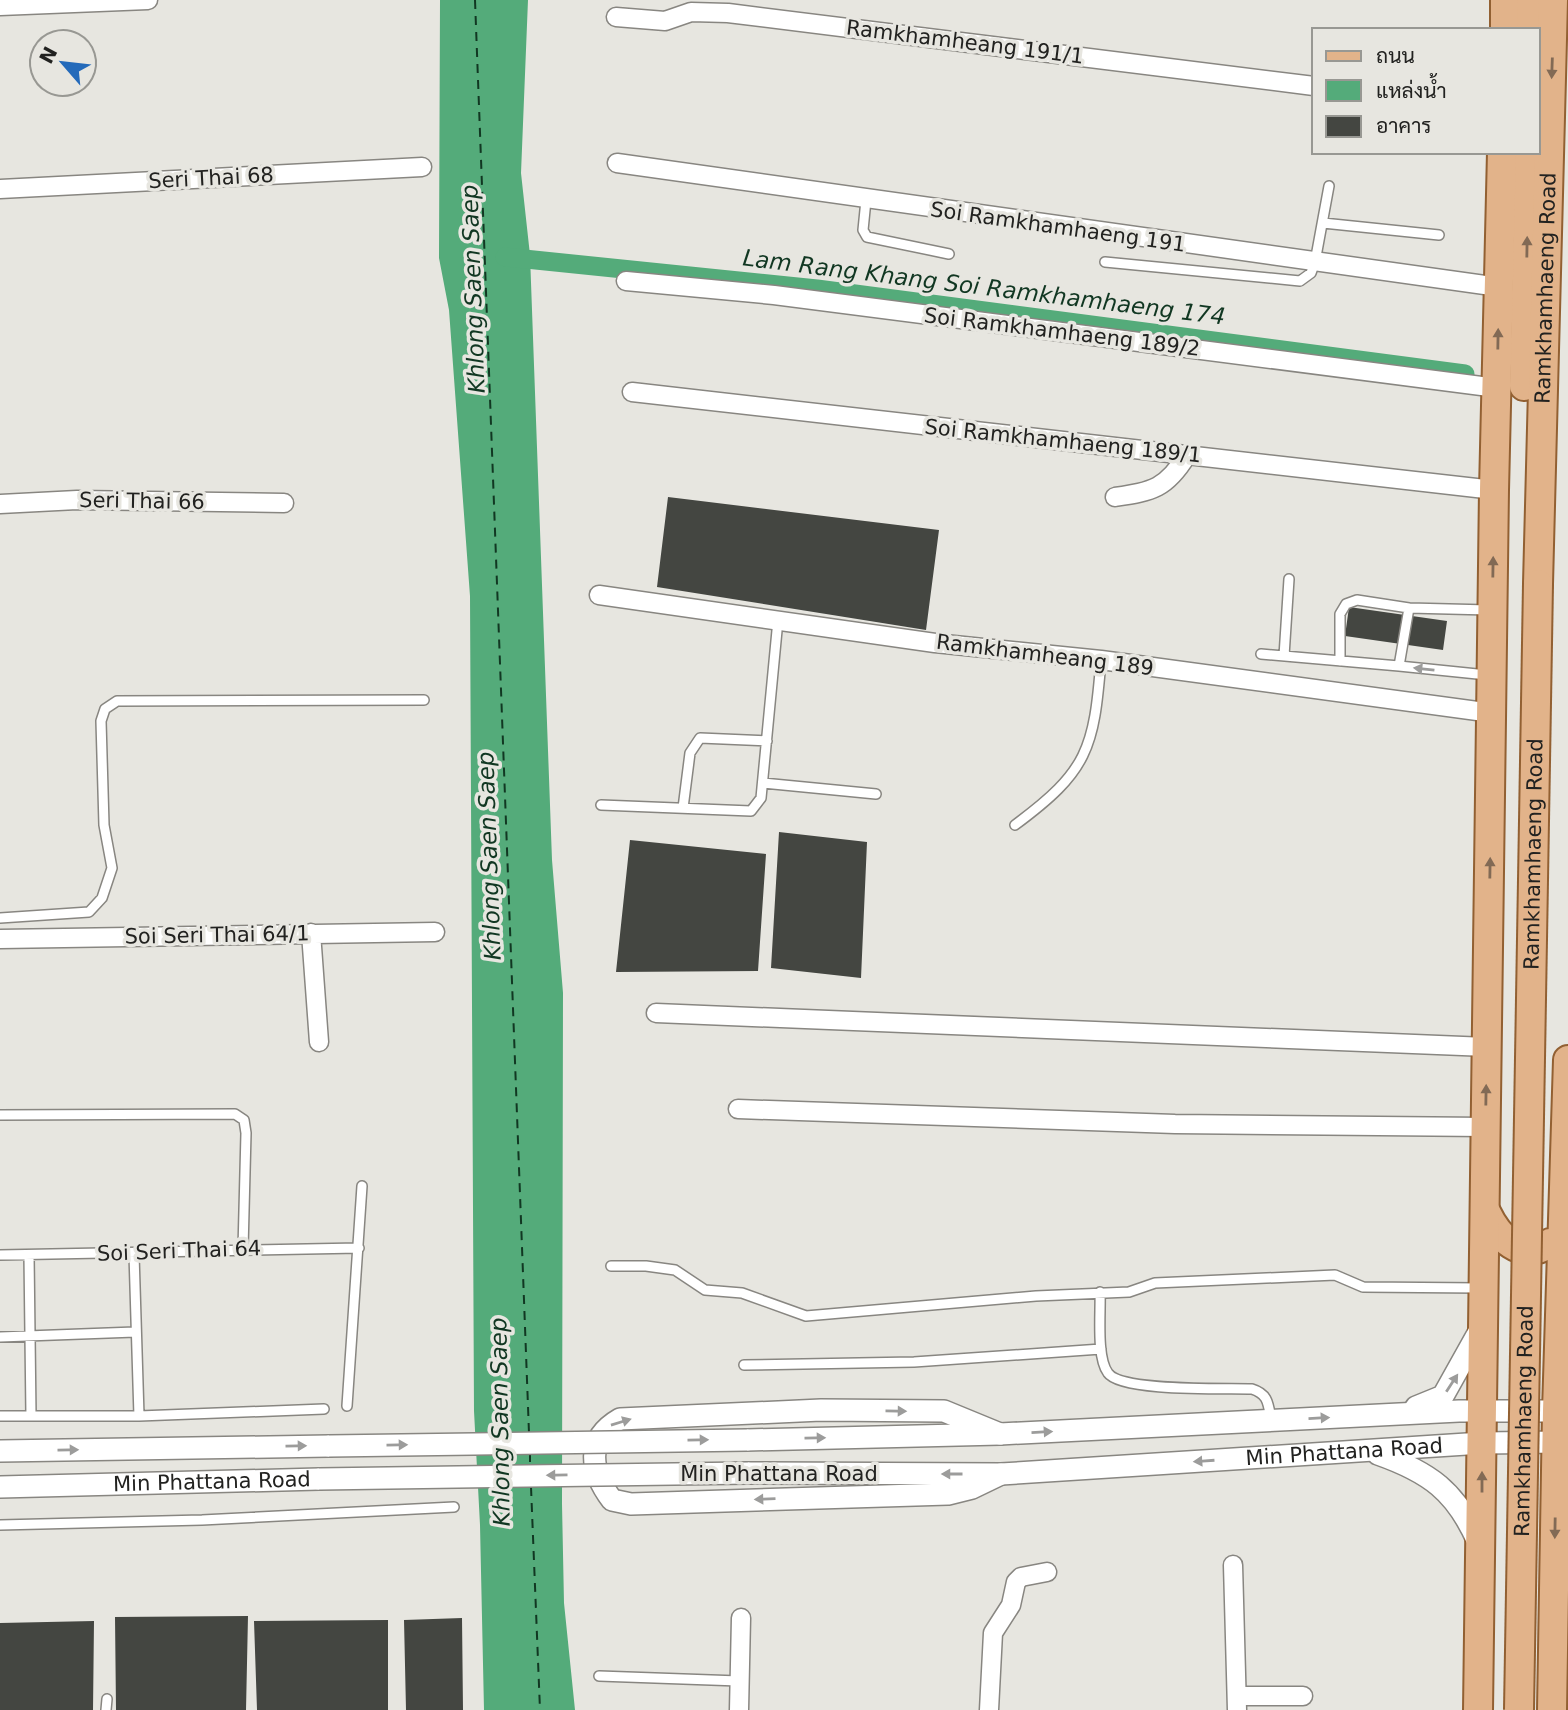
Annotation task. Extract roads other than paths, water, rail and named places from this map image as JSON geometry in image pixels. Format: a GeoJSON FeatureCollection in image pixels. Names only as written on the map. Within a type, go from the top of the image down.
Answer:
{"type":"FeatureCollection","features":[{"type":"Feature","properties":{"kind":"main road"},"geometry":{"type":"LineString","coordinates":[[1505,0],[1505,28]]}},
{"type":"Feature","properties":{"kind":"main road"},"geometry":{"type":"LineString","coordinates":[[1531,28],[1532,0]]}},
{"type":"Feature","properties":{"kind":"main road","name":"Ramkhamhaeng Road"},"geometry":{"type":"LineString","coordinates":[[1502,1710],[1529,585],[1553,0]]}},
{"type":"Feature","properties":{"kind":"main road","name":"Ramkhamhaeng Road"},"geometry":{"type":"LineString","coordinates":[[1478,1710],[1494,490],[1502,154]]}},
{"type":"Feature","properties":{"kind":"main road","name":"Ramkhamhaeng Road"},"geometry":{"type":"LineString","coordinates":[[1519,1710],[1529,585],[1528,154]]}},
{"type":"Feature","properties":{"kind":"main road","name":"Ramkhamhaeng Road"},"geometry":{"type":"LineString","coordinates":[[1552,1710],[1557,1411],[1563,1383],[1568,1060]]}},
{"type":"Feature","properties":{"kind":"main road"},"geometry":{"type":"LineString","coordinates":[[1486,1212],[1503,1240],[1513,1247],[1529,1249],[1545,1247],[1556,1239],[1564,1206]]}},
{"type":"Feature","properties":{"kind":"main road"},"geometry":{"type":"LineString","coordinates":[[1480,1641],[1498,1612],[1508,1605],[1520,1603],[1542,1612],[1552,1643]]}},
{"type":"Feature","properties":{"kind":"street"},"geometry":{"type":"LineString","coordinates":[[0,6],[148,0]]}},
{"type":"Feature","properties":{"kind":"street","name":"Ramkhamheang 191/1"},"geometry":{"type":"LineString","coordinates":[[616,17],[665,21],[691,12],[727,13],[1312,86]]}},
{"type":"Feature","properties":{"kind":"street","name":"Soi Ramkhamhaeng 191"},"geometry":{"type":"LineString","coordinates":[[617,163],[1499,287]]}},
{"type":"Feature","properties":{"kind":"street","name":"Seri Thai 68"},"geometry":{"type":"LineString","coordinates":[[0,189],[422,167]]}},
{"type":"Feature","properties":{"kind":"street","name":"Soi Ramkhamhaeng 189/2"},"geometry":{"type":"LineString","coordinates":[[626,281],[774,295],[1497,388]]}},
{"type":"Feature","properties":{"kind":"street","name":"Soi Ramkhamhaeng 189/1"},"geometry":{"type":"LineString","coordinates":[[632,392],[1494,490]]}},
{"type":"Feature","properties":{"kind":"street"},"geometry":{"type":"LineString","coordinates":[[1115,497],[1161,486],[1175,476],[1187,456]]}},
{"type":"Feature","properties":{"kind":"street","name":"Seri Thai 66"},"geometry":{"type":"LineString","coordinates":[[0,504],[77,499],[284,503]]}},
{"type":"Feature","properties":{"kind":"street","name":"Ramkhamheang 189"},"geometry":{"type":"LineString","coordinates":[[599,595],[778,618],[935,643],[1101,660],[1492,713]]}},
{"type":"Feature","properties":{"kind":"street","name":"Soi Seri Thai 64/1"},"geometry":{"type":"LineString","coordinates":[[0,939],[435,932]]}},
{"type":"Feature","properties":{"kind":"street"},"geometry":{"type":"LineString","coordinates":[[311,933],[319,1042]]}},
{"type":"Feature","properties":{"kind":"street"},"geometry":{"type":"LineString","coordinates":[[656,1013],[1487,1046]]}},
{"type":"Feature","properties":{"kind":"street"},"geometry":{"type":"LineString","coordinates":[[738,1109],[1175,1124],[1486,1127]]}},
{"type":"Feature","properties":{"kind":"street"},"geometry":{"type":"LineString","coordinates":[[1394,1413],[1443,1396],[1484,1322]]}},
{"type":"Feature","properties":{"kind":"street"},"geometry":{"type":"LineString","coordinates":[[1000,1434],[944,1411],[821,1410],[620,1419],[600,1435],[593,1449],[593,1464],[598,1482],[611,1500],[631,1504],[948,1494],[972,1488],[1001,1474]]}},
{"type":"Feature","properties":{"kind":"street","name":"Min Phattana Road"},"geometry":{"type":"LineString","coordinates":[[0,1451],[1000,1434],[1394,1413],[1557,1411]]}},
{"type":"Feature","properties":{"kind":"street","name":"Min Phattana Road"},"geometry":{"type":"LineString","coordinates":[[0,1487],[748,1473],[1001,1474],[1482,1443],[1556,1442]]}},
{"type":"Feature","properties":{"kind":"street"},"geometry":{"type":"LineString","coordinates":[[1369,1450],[1409,1465],[1442,1487],[1468,1518],[1481,1551]]}},
{"type":"Feature","properties":{"kind":"street"},"geometry":{"type":"LineString","coordinates":[[1233,1566],[1237,1703],[1303,1696]]}},
{"type":"Feature","properties":{"kind":"street"},"geometry":{"type":"LineString","coordinates":[[989,1710],[992,1633],[1012,1605],[1016,1582],[1021,1577],[1047,1572]]}},
{"type":"Feature","properties":{"kind":"street"},"geometry":{"type":"LineString","coordinates":[[739,1710],[741,1618]]}},
{"type":"Feature","properties":{"kind":"lane"},"geometry":{"type":"LineString","coordinates":[[1105,262],[1289,281],[1307,278],[1315,262],[1329,186]]}},
{"type":"Feature","properties":{"kind":"lane"},"geometry":{"type":"LineString","coordinates":[[866,200],[863,230],[867,237],[949,254]]}},
{"type":"Feature","properties":{"kind":"lane"},"geometry":{"type":"LineString","coordinates":[[1323,223],[1440,235]]}},
{"type":"Feature","properties":{"kind":"lane"},"geometry":{"type":"LineString","coordinates":[[1284,656],[1289,579]]}},
{"type":"Feature","properties":{"kind":"lane"},"geometry":{"type":"LineString","coordinates":[[1340,661],[1340,614],[1346,604],[1357,600],[1409,608],[1493,610]]}},
{"type":"Feature","properties":{"kind":"lane"},"geometry":{"type":"LineString","coordinates":[[1399,666],[1409,608]]}},
{"type":"Feature","properties":{"kind":"lane"},"geometry":{"type":"LineString","coordinates":[[601,805],[751,811],[761,797],[763,783],[778,618]]}},
{"type":"Feature","properties":{"kind":"lane"},"geometry":{"type":"LineString","coordinates":[[1261,654],[1492,676]]}},
{"type":"Feature","properties":{"kind":"lane"},"geometry":{"type":"LineString","coordinates":[[1015,825],[1066,784],[1084,755],[1096,720],[1101,660]]}},
{"type":"Feature","properties":{"kind":"lane"},"geometry":{"type":"LineString","coordinates":[[0,918],[89,912],[102,898],[112,868],[104,825],[102,721],[105,709],[117,701],[424,701]]}},
{"type":"Feature","properties":{"kind":"lane"},"geometry":{"type":"LineString","coordinates":[[683,808],[690,752],[699,738],[767,741]]}},
{"type":"Feature","properties":{"kind":"lane"},"geometry":{"type":"LineString","coordinates":[[763,783],[876,794]]}},
{"type":"Feature","properties":{"kind":"lane"},"geometry":{"type":"LineString","coordinates":[[0,1115],[235,1114],[244,1120],[246,1133],[243,1248]]}},
{"type":"Feature","properties":{"kind":"lane"},"geometry":{"type":"LineString","coordinates":[[347,1406],[362,1186]]}},
{"type":"Feature","properties":{"kind":"lane","name":"Soi Seri Thai 64"},"geometry":{"type":"LineString","coordinates":[[0,1255],[134,1254],[243,1248],[359,1248]]}},
{"type":"Feature","properties":{"kind":"lane"},"geometry":{"type":"LineString","coordinates":[[134,1254],[139,1416]]}},
{"type":"Feature","properties":{"kind":"lane"},"geometry":{"type":"LineString","coordinates":[[29,1255],[31,1416]]}},
{"type":"Feature","properties":{"kind":"lane"},"geometry":{"type":"LineString","coordinates":[[611,1266],[646,1266],[675,1270],[705,1290],[742,1293],[806,1316],[1129,1292],[1155,1283],[1335,1275],[1363,1287],[1485,1288]]}},
{"type":"Feature","properties":{"kind":"lane"},"geometry":{"type":"LineString","coordinates":[[1100,1293],[1101,1349],[1108,1373],[1117,1379],[1140,1386],[1252,1389],[1262,1392],[1268,1399],[1271,1420]]}},
{"type":"Feature","properties":{"kind":"lane"},"geometry":{"type":"LineString","coordinates":[[0,1337],[135,1332]]}},
{"type":"Feature","properties":{"kind":"lane"},"geometry":{"type":"LineString","coordinates":[[744,1365],[914,1362],[1101,1349]]}},
{"type":"Feature","properties":{"kind":"lane"},"geometry":{"type":"LineString","coordinates":[[0,1416],[139,1416],[324,1409]]}},
{"type":"Feature","properties":{"kind":"lane"},"geometry":{"type":"LineString","coordinates":[[0,1525],[202,1520],[454,1507]]}},
{"type":"Feature","properties":{"kind":"lane"},"geometry":{"type":"LineString","coordinates":[[599,1676],[739,1681]]}},
{"type":"Feature","properties":{"kind":"lane"},"geometry":{"type":"LineString","coordinates":[[106,1710],[107,1699]]}},
{"type":"Feature","properties":{"kind":"water","name":"Khlong Saen Saep"},"geometry":{"type":"Polygon","coordinates":[[[440,0],[528,0],[521,173],[530,255],[552,860],[563,993],[562,1504],[564,1603],[575,1710],[484,1710],[480,1525],[474,1411],[470,596],[449,310],[439,258],[440,0]]]}},
{"type":"Feature","properties":{"kind":"waterway","name":"Lam Rang Khang Soi Ramkhamhaeng 174"},"geometry":{"type":"LineString","coordinates":[[505,257],[817,289],[1465,374]]}}]}
